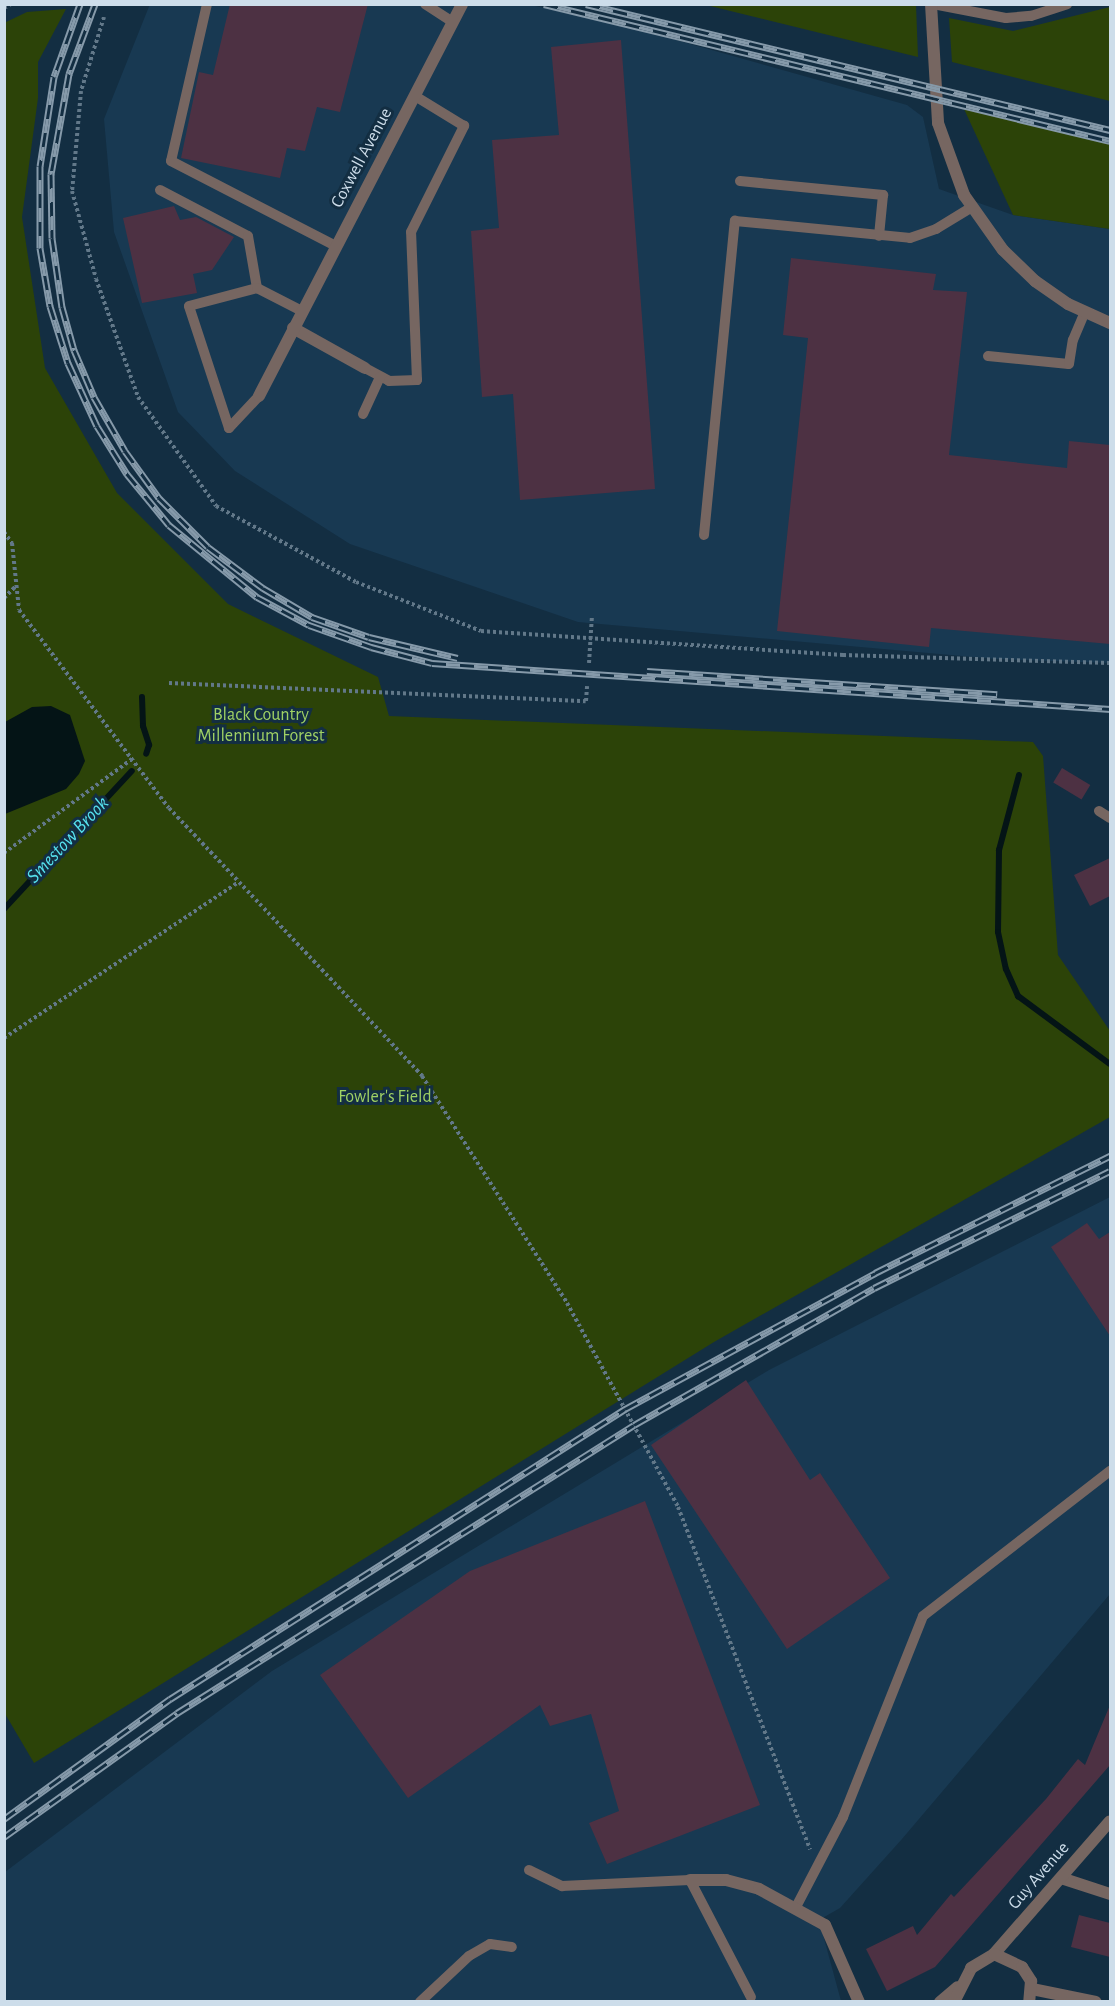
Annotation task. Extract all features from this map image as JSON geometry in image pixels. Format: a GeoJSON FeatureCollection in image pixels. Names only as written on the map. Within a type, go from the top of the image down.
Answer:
{"type":"FeatureCollection","features":[{"type":"Feature","properties":{"kind":"street","name":"Coxwell Avenue"},"geometry":{"type":"LineString","coordinates":[[259,396],[462,4]]}},
{"type":"Feature","properties":{"kind":"street"},"geometry":{"type":"LineString","coordinates":[[932,4],[938,123],[949,160],[972,207],[1003,250],[1035,281],[1085,312],[1110,323]]}},
{"type":"Feature","properties":{"kind":"street"},"geometry":{"type":"LineString","coordinates":[[293,328],[365,368]]}},
{"type":"Feature","properties":{"kind":"street","name":"Guy Avenue"},"geometry":{"type":"LineString","coordinates":[[958,1987],[978,1960],[994,1954],[1110,1821]]}},
{"type":"Feature","properties":{"kind":"street"},"geometry":{"type":"LineString","coordinates":[[1061,1878],[1110,1894]]}},
{"type":"Feature","properties":{"kind":"street"},"geometry":{"type":"LineString","coordinates":[[690,1880],[726,1880],[759,1889],[796,1907],[825,1925],[859,2001]]}},
{"type":"Feature","properties":{"kind":"street"},"geometry":{"type":"LineString","coordinates":[[994,1954],[1022,1967],[1030,1995],[1096,2001]]}},
{"type":"Feature","properties":{"kind":"street"},"geometry":{"type":"LineString","coordinates":[[940,2001],[958,1987]]}},
{"type":"Feature","properties":{"kind":"street"},"geometry":{"type":"LineString","coordinates":[[954,2001],[958,1987]]}},
{"type":"Feature","properties":{"kind":"lane"},"geometry":{"type":"LineString","coordinates":[[207,4],[171,160],[336,246]]}},
{"type":"Feature","properties":{"kind":"lane"},"geometry":{"type":"LineString","coordinates":[[425,4],[453,22]]}},
{"type":"Feature","properties":{"kind":"lane"},"geometry":{"type":"LineString","coordinates":[[932,4],[1006,18],[1031,16],[1067,4]]}},
{"type":"Feature","properties":{"kind":"lane"},"geometry":{"type":"LineString","coordinates":[[365,368],[389,381],[417,380],[411,232],[464,126],[415,96]]}},
{"type":"Feature","properties":{"kind":"lane"},"geometry":{"type":"LineString","coordinates":[[740,181],[883,195],[879,236]]}},
{"type":"Feature","properties":{"kind":"lane"},"geometry":{"type":"LineString","coordinates":[[159,190],[248,236],[257,288]]}},
{"type":"Feature","properties":{"kind":"lane"},"geometry":{"type":"LineString","coordinates":[[704,535],[735,221],[879,236],[923,234],[972,207]]}},
{"type":"Feature","properties":{"kind":"lane"},"geometry":{"type":"LineString","coordinates":[[259,396],[229,428],[189,306],[257,288],[302,311]]}},
{"type":"Feature","properties":{"kind":"lane"},"geometry":{"type":"LineString","coordinates":[[988,356],[1069,364],[1072,340],[1085,312]]}},
{"type":"Feature","properties":{"kind":"lane"},"geometry":{"type":"LineString","coordinates":[[363,414],[380,376]]}},
{"type":"Feature","properties":{"kind":"lane"},"geometry":{"type":"LineString","coordinates":[[1099,811],[1110,818]]}},
{"type":"Feature","properties":{"kind":"lane"},"geometry":{"type":"LineString","coordinates":[[796,1907],[816,1862],[843,1818],[923,1617],[1110,1471]]}},
{"type":"Feature","properties":{"kind":"lane"},"geometry":{"type":"LineString","coordinates":[[530,1870],[562,1886],[690,1880],[750,1997]]}},
{"type":"Feature","properties":{"kind":"lane"},"geometry":{"type":"LineString","coordinates":[[420,2001],[476,1952],[490,1944],[512,1947]]}},
{"type":"Feature","properties":{"kind":"path"},"geometry":{"type":"LineString","coordinates":[[4,8],[11,4]]}},
{"type":"Feature","properties":{"kind":"path"},"geometry":{"type":"LineString","coordinates":[[4,532],[12,543],[19,610],[169,808],[422,1076],[567,1302],[678,1507],[816,1862]]}},
{"type":"Feature","properties":{"kind":"path"},"geometry":{"type":"LineString","coordinates":[[4,598],[17,585]]}},
{"type":"Feature","properties":{"kind":"path"},"geometry":{"type":"LineString","coordinates":[[589,663],[592,615]]}},
{"type":"Feature","properties":{"kind":"path"},"geometry":{"type":"LineString","coordinates":[[591,640],[843,655],[1110,663]]}},
{"type":"Feature","properties":{"kind":"path"},"geometry":{"type":"LineString","coordinates":[[169,683],[586,701],[587,686]]}},
{"type":"Feature","properties":{"kind":"path"},"geometry":{"type":"LineString","coordinates":[[4,853],[132,759]]}},
{"type":"Feature","properties":{"kind":"path"},"geometry":{"type":"LineString","coordinates":[[4,1038],[239,882]]}},
{"type":"Feature","properties":{"kind":"shaded area"},"geometry":{"type":"Polygon","coordinates":[[[150,4],[531,5],[655,34],[907,105],[923,117],[939,189],[1013,215],[1110,229],[1110,663],[996,659],[578,622],[350,544],[235,471],[178,412],[114,232],[104,119],[150,4]]]}},
{"type":"Feature","properties":{"kind":"shaded area"},"geometry":{"type":"Polygon","coordinates":[[[51,706],[70,715],[85,761],[79,774],[66,789],[5,814],[5,722],[32,707],[51,706]]]}},
{"type":"Feature","properties":{"kind":"shaded area"},"geometry":{"type":"Polygon","coordinates":[[[1110,1197],[1110,1594],[902,1839],[840,1908],[819,1920],[841,2001],[5,2002],[5,1872],[272,1671],[769,1370],[1110,1197]]]}},
{"type":"Feature","properties":{"kind":"green space"},"geometry":{"type":"Polygon","coordinates":[[[706,5],[916,5],[918,57],[706,5]]]}},
{"type":"Feature","properties":{"kind":"green space"},"geometry":{"type":"Polygon","coordinates":[[[1110,7],[1110,101],[952,62],[949,18],[1013,31],[1110,7]]]}},
{"type":"Feature","properties":{"kind":"green space","name":"Fowler's Field"},"geometry":{"type":"Polygon","coordinates":[[[66,9],[38,62],[38,98],[22,217],[45,368],[117,493],[228,604],[378,677],[389,716],[1033,742],[1043,756],[1058,955],[1110,1031],[1110,1117],[714,1342],[34,1763],[4,1712],[4,23],[27,12],[66,9]]]}},
{"type":"Feature","properties":{"kind":"green space"},"geometry":{"type":"Polygon","coordinates":[[[964,109],[1110,144],[1110,229],[1013,215],[964,109]]]}},
{"type":"Feature","properties":{"kind":"building"},"geometry":{"type":"Polygon","coordinates":[[[230,4],[368,4],[340,112],[317,107],[305,151],[287,148],[280,178],[181,158],[199,72],[213,75],[230,4]]]}},
{"type":"Feature","properties":{"kind":"building"},"geometry":{"type":"Polygon","coordinates":[[[621,40],[655,489],[520,500],[513,394],[482,397],[471,231],[499,228],[492,140],[559,135],[551,47],[621,40]]]}},
{"type":"Feature","properties":{"kind":"building"},"geometry":{"type":"Polygon","coordinates":[[[174,206],[180,220],[196,217],[234,237],[212,270],[193,274],[197,293],[142,303],[123,218],[174,206]]]}},
{"type":"Feature","properties":{"kind":"building"},"geometry":{"type":"Polygon","coordinates":[[[791,258],[936,274],[933,290],[967,292],[949,455],[1067,468],[1069,441],[1110,445],[1110,644],[931,628],[929,647],[777,631],[808,338],[783,335],[791,258]]]}},
{"type":"Feature","properties":{"kind":"building"},"geometry":{"type":"Polygon","coordinates":[[[1062,768],[1090,785],[1082,800],[1053,783],[1062,768]]]}},
{"type":"Feature","properties":{"kind":"building"},"geometry":{"type":"Polygon","coordinates":[[[1110,858],[1110,896],[1090,906],[1074,875],[1110,858]]]}},
{"type":"Feature","properties":{"kind":"building"},"geometry":{"type":"Polygon","coordinates":[[[1087,1223],[1099,1239],[1110,1232],[1110,1336],[1051,1247],[1087,1223]]]}},
{"type":"Feature","properties":{"kind":"building"},"geometry":{"type":"Polygon","coordinates":[[[746,1380],[810,1480],[820,1473],[890,1578],[787,1649],[651,1445],[746,1380]]]}},
{"type":"Feature","properties":{"kind":"building"},"geometry":{"type":"Polygon","coordinates":[[[645,1501],[760,1805],[607,1864],[589,1823],[619,1811],[591,1714],[550,1726],[540,1705],[408,1798],[320,1675],[470,1571],[645,1501]]]}},
{"type":"Feature","properties":{"kind":"building"},"geometry":{"type":"Polygon","coordinates":[[[1110,1705],[1110,1765],[935,1967],[887,1991],[866,1949],[913,1926],[917,1935],[951,1894],[954,1897],[1046,1799],[1078,1759],[1085,1765],[1110,1705]]]}},
{"type":"Feature","properties":{"kind":"building"},"geometry":{"type":"Polygon","coordinates":[[[1079,1915],[1110,1923],[1110,1957],[1071,1947],[1079,1915]]]}},
{"type":"Feature","properties":{"kind":"waterway","name":"Smestow Brook"},"geometry":{"type":"LineString","coordinates":[[142,697],[143,726],[149,745],[146,754]]}},
{"type":"Feature","properties":{"kind":"waterway","name":"Smestow Brook"},"geometry":{"type":"LineString","coordinates":[[4,909],[132,771]]}},
{"type":"Feature","properties":{"kind":"waterway"},"geometry":{"type":"LineString","coordinates":[[1019,775],[999,850],[998,932],[1006,969],[1018,996],[1110,1064]]}},
{"type":"Feature","properties":{"kind":"railway"},"geometry":{"type":"LineString","coordinates":[[80,4],[54,77],[40,166],[40,248],[50,306],[68,363],[97,426],[127,474],[169,525],[257,597],[309,625],[371,647],[432,663],[1110,709]]}},
{"type":"Feature","properties":{"kind":"railway"},"geometry":{"type":"LineString","coordinates":[[95,4],[69,74],[51,174],[52,238],[62,307],[74,350],[94,397],[125,451],[159,498],[208,547],[263,588],[312,617],[369,637],[458,658]]}},
{"type":"Feature","properties":{"kind":"railway"},"geometry":{"type":"LineString","coordinates":[[544,4],[1110,141]]}},
{"type":"Feature","properties":{"kind":"railway"},"geometry":{"type":"LineString","coordinates":[[586,4],[1110,130]]}},
{"type":"Feature","properties":{"kind":"railway"},"geometry":{"type":"LineString","coordinates":[[647,671],[997,694]]}},
{"type":"Feature","properties":{"kind":"railway"},"geometry":{"type":"LineString","coordinates":[[4,1819],[170,1699],[625,1409],[875,1273],[1110,1156]]}},
{"type":"Feature","properties":{"kind":"railway"},"geometry":{"type":"LineString","coordinates":[[4,1837],[177,1713],[634,1425],[874,1288],[1110,1171]]}},
{"type":"Feature","properties":{"kind":"park label","name":"Black Country Millennium Forest"},"geometry":{"type":"Point","coordinates":[261,726]}}]}
